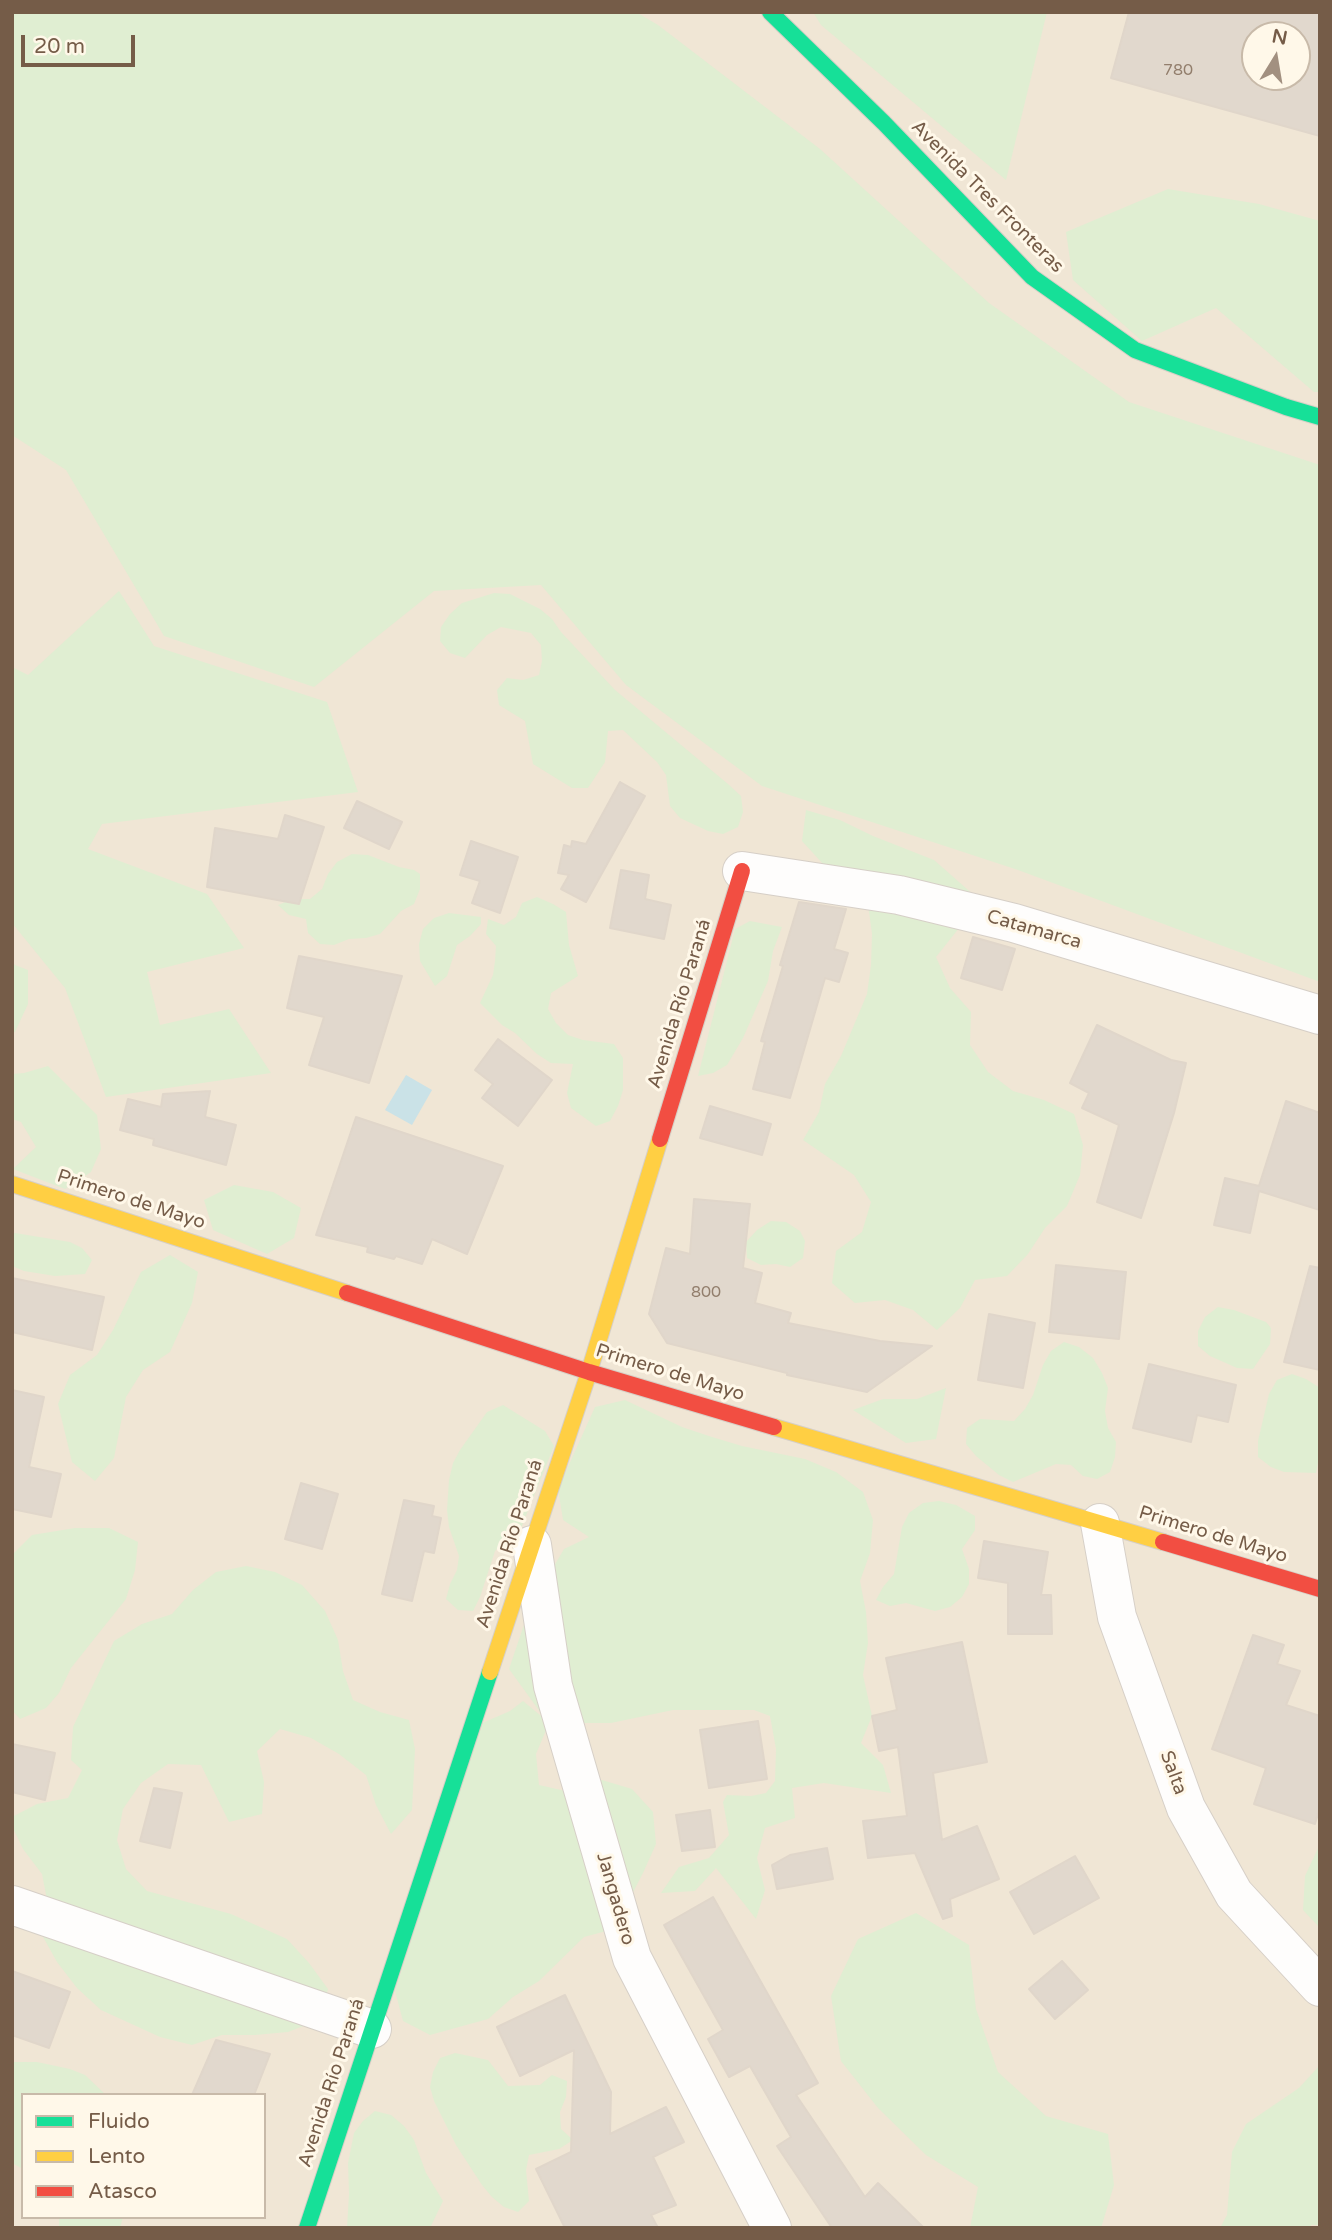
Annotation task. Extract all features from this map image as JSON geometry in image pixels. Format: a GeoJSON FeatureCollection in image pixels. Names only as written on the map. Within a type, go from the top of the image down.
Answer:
{"type":"FeatureCollection","features":[{"type":"Feature","properties":{"kind":"main road","name":"Avenida Tres Fronteras"},"geometry":{"type":"LineString","coordinates":[[770,12],[894,132],[1032,277],[1135,349],[1286,407],[1320,417]]}},
{"type":"Feature","properties":{"kind":"main road","name":"Avenida Río Paraná"},"geometry":{"type":"LineString","coordinates":[[307,2228],[589,1371],[743,871]]}},
{"type":"Feature","properties":{"kind":"main road","name":"Primero de Mayo"},"geometry":{"type":"LineString","coordinates":[[12,1184],[589,1371],[1320,1589]]}},
{"type":"Feature","properties":{"kind":"street","name":"Catamarca"},"geometry":{"type":"LineString","coordinates":[[743,871],[899,895],[1014,923],[1320,1015]]}},
{"type":"Feature","properties":{"kind":"street","name":"Salta"},"geometry":{"type":"LineString","coordinates":[[1100,1522],[1117,1617],[1186,1808],[1234,1894],[1320,1987]]}},
{"type":"Feature","properties":{"kind":"street","name":"Jangadero"},"geometry":{"type":"LineString","coordinates":[[531,1545],[552,1686],[632,1958],[772,2228]]}},
{"type":"Feature","properties":{"kind":"street"},"geometry":{"type":"LineString","coordinates":[[12,1905],[372,2029]]}},
{"type":"Feature","properties":{"kind":"shaded area"},"geometry":{"type":"Polygon","coordinates":[[[12,12],[1320,12],[1320,2228],[12,2228],[12,12]]]}},
{"type":"Feature","properties":{"kind":"green space"},"geometry":{"type":"Polygon","coordinates":[[[12,12],[636,12],[658,25],[820,149],[989,303],[1129,402],[1320,465],[1320,982],[1018,870],[762,786],[626,685],[541,585],[434,591],[314,687],[164,636],[66,470],[12,435],[12,12]]]}},
{"type":"Feature","properties":{"kind":"green space"},"geometry":{"type":"Polygon","coordinates":[[[813,12],[1047,12],[1006,180],[821,25],[813,12]]]}},
{"type":"Feature","properties":{"kind":"green space"},"geometry":{"type":"Polygon","coordinates":[[[1168,189],[1259,204],[1320,221],[1320,392],[1314,392],[1216,308],[1142,341],[1073,280],[1066,232],[1168,189]]]}},
{"type":"Feature","properties":{"kind":"green space"},"geometry":{"type":"Polygon","coordinates":[[[119,591],[154,646],[327,702],[358,792],[102,824],[88,849],[207,894],[244,948],[147,972],[160,1025],[229,1009],[271,1073],[106,1097],[65,988],[12,923],[12,667],[28,675],[119,591]]]}},
{"type":"Feature","properties":{"kind":"green space"},"geometry":{"type":"Polygon","coordinates":[[[494,593],[510,594],[540,609],[615,690],[741,796],[743,812],[738,827],[723,834],[708,831],[680,818],[670,806],[666,775],[657,762],[623,730],[608,731],[605,762],[588,788],[572,788],[533,764],[525,721],[499,705],[497,690],[507,678],[523,680],[539,675],[541,645],[531,633],[501,627],[487,635],[465,658],[450,653],[440,641],[441,627],[462,603],[494,593]]]}},
{"type":"Feature","properties":{"kind":"green space"},"geometry":{"type":"Polygon","coordinates":[[[806,810],[840,820],[934,860],[984,904],[975,908],[936,957],[950,988],[971,1012],[970,1045],[988,1072],[1013,1091],[1044,1100],[1074,1114],[1083,1145],[1080,1175],[1067,1206],[1045,1228],[1028,1254],[1007,1276],[975,1280],[960,1308],[937,1330],[913,1310],[885,1300],[855,1303],[832,1283],[836,1251],[862,1232],[871,1202],[854,1175],[803,1140],[819,1112],[825,1084],[841,1056],[867,994],[872,934],[868,904],[824,865],[802,841],[806,810]]]}},
{"type":"Feature","properties":{"kind":"green space"},"geometry":{"type":"Polygon","coordinates":[[[352,854],[368,855],[414,870],[420,874],[420,889],[414,904],[401,911],[380,934],[349,939],[334,945],[320,944],[308,933],[306,919],[289,915],[278,905],[293,899],[310,899],[322,889],[337,862],[352,854]]]}},
{"type":"Feature","properties":{"kind":"green space"},"geometry":{"type":"Polygon","coordinates":[[[537,897],[566,912],[569,945],[578,976],[551,993],[548,1009],[556,1023],[568,1035],[614,1044],[623,1058],[623,1090],[618,1106],[610,1121],[596,1126],[571,1108],[567,1093],[573,1064],[551,1063],[537,1054],[480,1003],[493,975],[495,961],[496,946],[486,934],[488,919],[504,925],[516,917],[522,903],[537,897]]]}},
{"type":"Feature","properties":{"kind":"green space"},"geometry":{"type":"Polygon","coordinates":[[[449,913],[481,917],[481,924],[457,945],[447,976],[435,986],[420,961],[419,944],[423,929],[434,918],[449,913]]]}},
{"type":"Feature","properties":{"kind":"green space"},"geometry":{"type":"Polygon","coordinates":[[[750,921],[782,927],[773,951],[768,981],[743,1038],[727,1065],[713,1073],[698,1076],[735,929],[750,921]]]}},
{"type":"Feature","properties":{"kind":"green space"},"geometry":{"type":"Polygon","coordinates":[[[12,962],[28,970],[28,1004],[15,1032],[12,1033],[12,962]]]}},
{"type":"Feature","properties":{"kind":"green space"},"geometry":{"type":"Polygon","coordinates":[[[48,1066],[97,1115],[101,1149],[91,1172],[65,1189],[13,1169],[36,1147],[21,1122],[12,1119],[12,1074],[48,1066]]]}},
{"type":"Feature","properties":{"kind":"green space"},"geometry":{"type":"Polygon","coordinates":[[[234,1185],[273,1192],[301,1208],[294,1238],[267,1254],[213,1230],[204,1200],[234,1185]]]}},
{"type":"Feature","properties":{"kind":"green space"},"geometry":{"type":"Polygon","coordinates":[[[771,1221],[786,1222],[800,1231],[805,1241],[803,1258],[790,1267],[761,1265],[747,1258],[746,1242],[757,1230],[771,1221]]]}},
{"type":"Feature","properties":{"kind":"green space"},"geometry":{"type":"Polygon","coordinates":[[[12,1234],[70,1242],[82,1248],[92,1260],[85,1274],[55,1276],[24,1271],[12,1266],[12,1234]]]}},
{"type":"Feature","properties":{"kind":"green space"},"geometry":{"type":"Polygon","coordinates":[[[170,1255],[198,1272],[192,1303],[170,1352],[143,1370],[126,1397],[114,1458],[95,1481],[72,1462],[58,1404],[70,1375],[97,1355],[113,1330],[141,1272],[170,1255]]]}},
{"type":"Feature","properties":{"kind":"green space"},"geometry":{"type":"Polygon","coordinates":[[[1218,1307],[1266,1322],[1271,1328],[1270,1344],[1253,1369],[1237,1368],[1210,1356],[1198,1346],[1198,1331],[1205,1317],[1218,1307]]]}},
{"type":"Feature","properties":{"kind":"green space"},"geometry":{"type":"Polygon","coordinates":[[[1064,1342],[1079,1347],[1093,1358],[1108,1388],[1105,1411],[1108,1428],[1116,1442],[1110,1472],[1097,1479],[1083,1476],[1071,1465],[1056,1464],[1013,1482],[999,1475],[976,1456],[966,1444],[967,1428],[980,1419],[1014,1421],[1033,1395],[1043,1365],[1051,1351],[1064,1342]]]}},
{"type":"Feature","properties":{"kind":"green space"},"geometry":{"type":"Polygon","coordinates":[[[1292,1374],[1320,1388],[1320,1452],[1316,1473],[1284,1472],[1271,1467],[1258,1457],[1258,1441],[1269,1394],[1277,1380],[1292,1374]]]}},
{"type":"Feature","properties":{"kind":"green space"},"geometry":{"type":"Polygon","coordinates":[[[946,1388],[936,1439],[906,1443],[853,1410],[883,1399],[917,1399],[946,1388]]]}},
{"type":"Feature","properties":{"kind":"green space"},"geometry":{"type":"Polygon","coordinates":[[[625,1400],[682,1427],[712,1437],[805,1459],[836,1472],[863,1492],[873,1520],[870,1553],[860,1581],[868,1643],[863,1675],[872,1716],[861,1743],[883,1765],[891,1793],[824,1783],[792,1788],[795,1818],[765,1828],[757,1858],[765,1890],[756,1919],[716,1868],[695,1891],[661,1893],[679,1867],[709,1858],[729,1835],[723,1802],[727,1795],[751,1796],[766,1793],[775,1781],[776,1749],[770,1716],[754,1710],[673,1710],[611,1723],[549,1723],[536,1754],[539,1785],[570,1792],[602,1780],[632,1789],[653,1812],[656,1844],[614,1929],[584,1937],[539,1981],[513,1997],[488,2019],[430,2035],[403,2021],[395,1991],[480,1724],[510,1711],[523,1701],[546,1720],[509,1669],[530,1607],[564,1549],[589,1537],[563,1520],[558,1489],[595,1407],[625,1400]]]}},
{"type":"Feature","properties":{"kind":"green space"},"geometry":{"type":"Polygon","coordinates":[[[503,1405],[545,1431],[554,1446],[519,1533],[506,1540],[495,1551],[473,1611],[458,1610],[446,1599],[457,1570],[459,1556],[449,1527],[449,1480],[460,1450],[487,1412],[503,1405]]]}},
{"type":"Feature","properties":{"kind":"green space"},"geometry":{"type":"Polygon","coordinates":[[[939,1501],[956,1505],[975,1516],[975,1530],[962,1549],[969,1569],[969,1584],[962,1597],[950,1607],[935,1611],[906,1603],[890,1606],[876,1600],[894,1574],[902,1527],[909,1513],[923,1503],[939,1501]]]}},
{"type":"Feature","properties":{"kind":"green space"},"geometry":{"type":"Polygon","coordinates":[[[75,1528],[109,1528],[138,1542],[135,1570],[126,1599],[71,1668],[59,1693],[46,1708],[20,1719],[12,1710],[12,1555],[32,1535],[75,1528]]]}},
{"type":"Feature","properties":{"kind":"green space"},"geometry":{"type":"Polygon","coordinates":[[[246,1566],[275,1572],[302,1585],[325,1611],[338,1640],[343,1671],[353,1700],[380,1712],[409,1720],[415,1749],[412,1810],[391,1834],[376,1805],[366,1775],[339,1754],[311,1738],[280,1729],[257,1751],[264,1782],[262,1814],[229,1822],[201,1765],[168,1764],[141,1783],[123,1809],[117,1840],[126,1869],[147,1891],[231,1914],[287,1939],[328,1989],[319,2020],[288,2032],[222,2035],[192,2045],[160,2037],[101,2010],[77,1988],[57,1962],[42,1935],[48,1905],[42,1874],[23,1849],[12,1826],[12,1817],[37,1804],[68,1798],[82,1770],[71,1760],[73,1727],[114,1641],[142,1624],[172,1614],[193,1590],[216,1572],[246,1566]]]}},
{"type":"Feature","properties":{"kind":"green space"},"geometry":{"type":"Polygon","coordinates":[[[1320,1844],[1320,1928],[1303,1910],[1305,1876],[1320,1844]]]}},
{"type":"Feature","properties":{"kind":"green space"},"geometry":{"type":"Polygon","coordinates":[[[916,1913],[969,1945],[976,2009],[998,2072],[1046,2116],[1108,2134],[1114,2185],[1101,2228],[970,2228],[978,2187],[926,2155],[878,2108],[841,2061],[831,1996],[858,1939],[916,1913]]]}},
{"type":"Feature","properties":{"kind":"green space"},"geometry":{"type":"Polygon","coordinates":[[[455,2053],[488,2060],[508,2086],[540,2085],[552,2075],[567,2081],[566,2097],[560,2112],[561,2129],[573,2140],[559,2149],[529,2155],[526,2170],[529,2201],[518,2212],[504,2207],[482,2185],[456,2145],[434,2101],[430,2087],[433,2072],[440,2058],[455,2053]]]}},
{"type":"Feature","properties":{"kind":"green space"},"geometry":{"type":"Polygon","coordinates":[[[12,2062],[37,2062],[70,2069],[85,2075],[104,2093],[21,2093],[21,2168],[12,2163],[12,2062]]]}},
{"type":"Feature","properties":{"kind":"green space"},"geometry":{"type":"Polygon","coordinates":[[[1320,2065],[1320,2225],[1311,2225],[1311,2228],[1220,2228],[1227,2215],[1232,2152],[1246,2124],[1299,2088],[1320,2065]]]}},
{"type":"Feature","properties":{"kind":"green space"},"geometry":{"type":"Polygon","coordinates":[[[375,2111],[391,2115],[404,2126],[414,2140],[426,2173],[443,2201],[430,2228],[347,2228],[348,2163],[354,2133],[375,2111]]]}},
{"type":"Feature","properties":{"kind":"green space"},"geometry":{"type":"Polygon","coordinates":[[[59,2219],[122,2219],[120,2228],[59,2228],[59,2219]]]}},
{"type":"Feature","properties":{"kind":"water"},"geometry":{"type":"Polygon","coordinates":[[[406,1075],[432,1090],[412,1125],[385,1110],[406,1075]]]}},
{"type":"Feature","properties":{"kind":"building"},"geometry":{"type":"Polygon","coordinates":[[[1129,12],[1320,12],[1320,136],[1111,78],[1129,12]]]}},
{"type":"Feature","properties":{"kind":"building"},"geometry":{"type":"Polygon","coordinates":[[[620,782],[645,796],[586,902],[561,889],[569,875],[558,873],[564,845],[571,847],[572,841],[586,844],[620,782]]]}},
{"type":"Feature","properties":{"kind":"building"},"geometry":{"type":"Polygon","coordinates":[[[357,801],[402,822],[389,849],[344,828],[357,801]]]}},
{"type":"Feature","properties":{"kind":"building"},"geometry":{"type":"Polygon","coordinates":[[[285,815],[324,827],[299,904],[207,887],[215,828],[278,839],[285,815]]]}},
{"type":"Feature","properties":{"kind":"building"},"geometry":{"type":"Polygon","coordinates":[[[471,841],[518,857],[500,913],[472,903],[480,881],[460,875],[471,841]]]}},
{"type":"Feature","properties":{"kind":"building"},"geometry":{"type":"Polygon","coordinates":[[[621,870],[649,875],[645,899],[671,905],[664,939],[610,928],[621,870]]]}},
{"type":"Feature","properties":{"kind":"building"},"geometry":{"type":"Polygon","coordinates":[[[799,902],[846,909],[834,949],[848,953],[839,982],[825,978],[790,1098],[753,1089],[765,1042],[761,1041],[799,902]]]}},
{"type":"Feature","properties":{"kind":"building"},"geometry":{"type":"Polygon","coordinates":[[[973,937],[1015,949],[1002,990],[961,978],[973,937]]]}},
{"type":"Feature","properties":{"kind":"building"},"geometry":{"type":"Polygon","coordinates":[[[299,956],[402,976],[369,1083],[309,1065],[324,1017],[287,1008],[299,956]]]}},
{"type":"Feature","properties":{"kind":"building"},"geometry":{"type":"Polygon","coordinates":[[[1097,1025],[1171,1060],[1186,1063],[1174,1113],[1141,1218],[1097,1202],[1119,1125],[1082,1108],[1089,1093],[1070,1083],[1097,1025]]]}},
{"type":"Feature","properties":{"kind":"building"},"geometry":{"type":"Polygon","coordinates":[[[498,1039],[552,1080],[518,1126],[482,1098],[493,1084],[475,1070],[498,1039]]]}},
{"type":"Feature","properties":{"kind":"building"},"geometry":{"type":"Polygon","coordinates":[[[210,1091],[205,1117],[236,1125],[226,1165],[153,1145],[154,1139],[120,1130],[128,1099],[161,1107],[163,1094],[210,1091]]]}},
{"type":"Feature","properties":{"kind":"building"},"geometry":{"type":"Polygon","coordinates":[[[1286,1101],[1320,1113],[1320,1210],[1259,1191],[1250,1233],[1214,1225],[1225,1178],[1259,1186],[1286,1101]]]}},
{"type":"Feature","properties":{"kind":"building"},"geometry":{"type":"Polygon","coordinates":[[[710,1106],[771,1124],[762,1155],[700,1138],[710,1106]]]}},
{"type":"Feature","properties":{"kind":"building"},"geometry":{"type":"Polygon","coordinates":[[[356,1117],[503,1166],[467,1254],[432,1239],[422,1264],[396,1256],[394,1259],[367,1252],[368,1247],[316,1235],[356,1117]]]}},
{"type":"Feature","properties":{"kind":"building"},"geometry":{"type":"Polygon","coordinates":[[[694,1199],[750,1204],[743,1268],[762,1273],[755,1303],[791,1313],[788,1323],[880,1341],[932,1346],[867,1392],[787,1375],[667,1343],[649,1314],[666,1248],[690,1254],[694,1199]]]}},
{"type":"Feature","properties":{"kind":"building"},"geometry":{"type":"Polygon","coordinates":[[[1056,1265],[1126,1272],[1119,1339],[1049,1332],[1056,1265]]]}},
{"type":"Feature","properties":{"kind":"building"},"geometry":{"type":"Polygon","coordinates":[[[1310,1266],[1320,1268],[1320,1370],[1284,1362],[1310,1266]]]}},
{"type":"Feature","properties":{"kind":"building"},"geometry":{"type":"Polygon","coordinates":[[[12,1278],[104,1297],[92,1350],[12,1332],[12,1278]]]}},
{"type":"Feature","properties":{"kind":"building"},"geometry":{"type":"Polygon","coordinates":[[[989,1314],[1035,1323],[1023,1388],[978,1380],[989,1314]]]}},
{"type":"Feature","properties":{"kind":"building"},"geometry":{"type":"Polygon","coordinates":[[[1149,1364],[1236,1385],[1228,1422],[1197,1415],[1191,1442],[1133,1428],[1149,1364]]]}},
{"type":"Feature","properties":{"kind":"building"},"geometry":{"type":"Polygon","coordinates":[[[12,1390],[44,1397],[29,1467],[61,1474],[51,1517],[12,1509],[12,1390]]]}},
{"type":"Feature","properties":{"kind":"building"},"geometry":{"type":"Polygon","coordinates":[[[301,1483],[338,1494],[322,1549],[285,1539],[301,1483]]]}},
{"type":"Feature","properties":{"kind":"building"},"geometry":{"type":"Polygon","coordinates":[[[404,1500],[434,1506],[432,1516],[441,1518],[434,1553],[424,1551],[412,1601],[382,1594],[404,1500]]]}},
{"type":"Feature","properties":{"kind":"building"},"geometry":{"type":"Polygon","coordinates":[[[984,1541],[1048,1552],[1041,1595],[1051,1595],[1052,1634],[1008,1634],[1008,1583],[978,1578],[984,1541]]]}},
{"type":"Feature","properties":{"kind":"building"},"geometry":{"type":"Polygon","coordinates":[[[1253,1635],[1284,1645],[1277,1664],[1300,1671],[1286,1705],[1320,1716],[1320,1807],[1315,1824],[1254,1804],[1266,1768],[1212,1749],[1253,1635]]]}},
{"type":"Feature","properties":{"kind":"building"},"geometry":{"type":"Polygon","coordinates":[[[962,1642],[987,1762],[933,1773],[942,1840],[977,1826],[999,1879],[950,1899],[952,1916],[943,1919],[915,1853],[868,1858],[863,1821],[907,1816],[898,1747],[879,1751],[872,1716],[897,1710],[886,1658],[962,1642]]]}},
{"type":"Feature","properties":{"kind":"building"},"geometry":{"type":"Polygon","coordinates":[[[758,1721],[767,1779],[709,1788],[700,1730],[758,1721]]]}},
{"type":"Feature","properties":{"kind":"building"},"geometry":{"type":"Polygon","coordinates":[[[12,1744],[55,1753],[45,1800],[12,1792],[12,1744]]]}},
{"type":"Feature","properties":{"kind":"building"},"geometry":{"type":"Polygon","coordinates":[[[154,1788],[182,1793],[170,1848],[140,1841],[154,1788]]]}},
{"type":"Feature","properties":{"kind":"building"},"geometry":{"type":"Polygon","coordinates":[[[710,1810],[715,1847],[682,1851],[676,1815],[710,1810]]]}},
{"type":"Feature","properties":{"kind":"building"},"geometry":{"type":"Polygon","coordinates":[[[827,1848],[833,1879],[777,1889],[772,1865],[790,1855],[827,1848]]]}},
{"type":"Feature","properties":{"kind":"building"},"geometry":{"type":"Polygon","coordinates":[[[1075,1856],[1099,1898],[1034,1934],[1010,1892],[1075,1856]]]}},
{"type":"Feature","properties":{"kind":"building"},"geometry":{"type":"Polygon","coordinates":[[[713,1897],[818,2083],[796,2095],[865,2197],[878,2183],[924,2228],[832,2228],[777,2146],[791,2137],[750,2066],[729,2077],[708,2039],[723,2030],[664,1925],[713,1897]]]}},
{"type":"Feature","properties":{"kind":"building"},"geometry":{"type":"Polygon","coordinates":[[[1062,1961],[1088,1990],[1055,2019],[1029,1989],[1062,1961]]]}},
{"type":"Feature","properties":{"kind":"building"},"geometry":{"type":"Polygon","coordinates":[[[12,1971],[70,1992],[49,2048],[12,2035],[12,1971]]]}},
{"type":"Feature","properties":{"kind":"building"},"geometry":{"type":"Polygon","coordinates":[[[565,1995],[611,2092],[610,2134],[666,2107],[684,2142],[653,2157],[676,2205],[651,2215],[658,2228],[565,2228],[536,2169],[571,2152],[574,2050],[520,2076],[497,2027],[565,1995]]]}},
{"type":"Feature","properties":{"kind":"building"},"geometry":{"type":"Polygon","coordinates":[[[216,2040],[270,2054],[255,2093],[193,2093],[216,2040]]]}},
{"type":"Feature","properties":{"kind":"traffic: fast"},"geometry":{"type":"LineString","coordinates":[[770,12],[884,123],[1032,277],[1135,350],[1286,407],[1320,417]]}},
{"type":"Feature","properties":{"kind":"traffic: fast"},"geometry":{"type":"LineString","coordinates":[[307,2228],[490,1672]]}},
{"type":"Feature","properties":{"kind":"traffic: slow"},"geometry":{"type":"LineString","coordinates":[[490,1672],[589,1372],[660,1139]]}},
{"type":"Feature","properties":{"kind":"traffic: slow"},"geometry":{"type":"LineString","coordinates":[[12,1184],[347,1293]]}},
{"type":"Feature","properties":{"kind":"traffic: slow"},"geometry":{"type":"LineString","coordinates":[[774,1427],[1163,1542]]}},
{"type":"Feature","properties":{"kind":"traffic: jam"},"geometry":{"type":"LineString","coordinates":[[660,1139],[742,871]]}},
{"type":"Feature","properties":{"kind":"traffic: jam"},"geometry":{"type":"LineString","coordinates":[[347,1293],[589,1372],[774,1427]]}},
{"type":"Feature","properties":{"kind":"traffic: jam"},"geometry":{"type":"LineString","coordinates":[[1163,1542],[1320,1589]]}}]}
